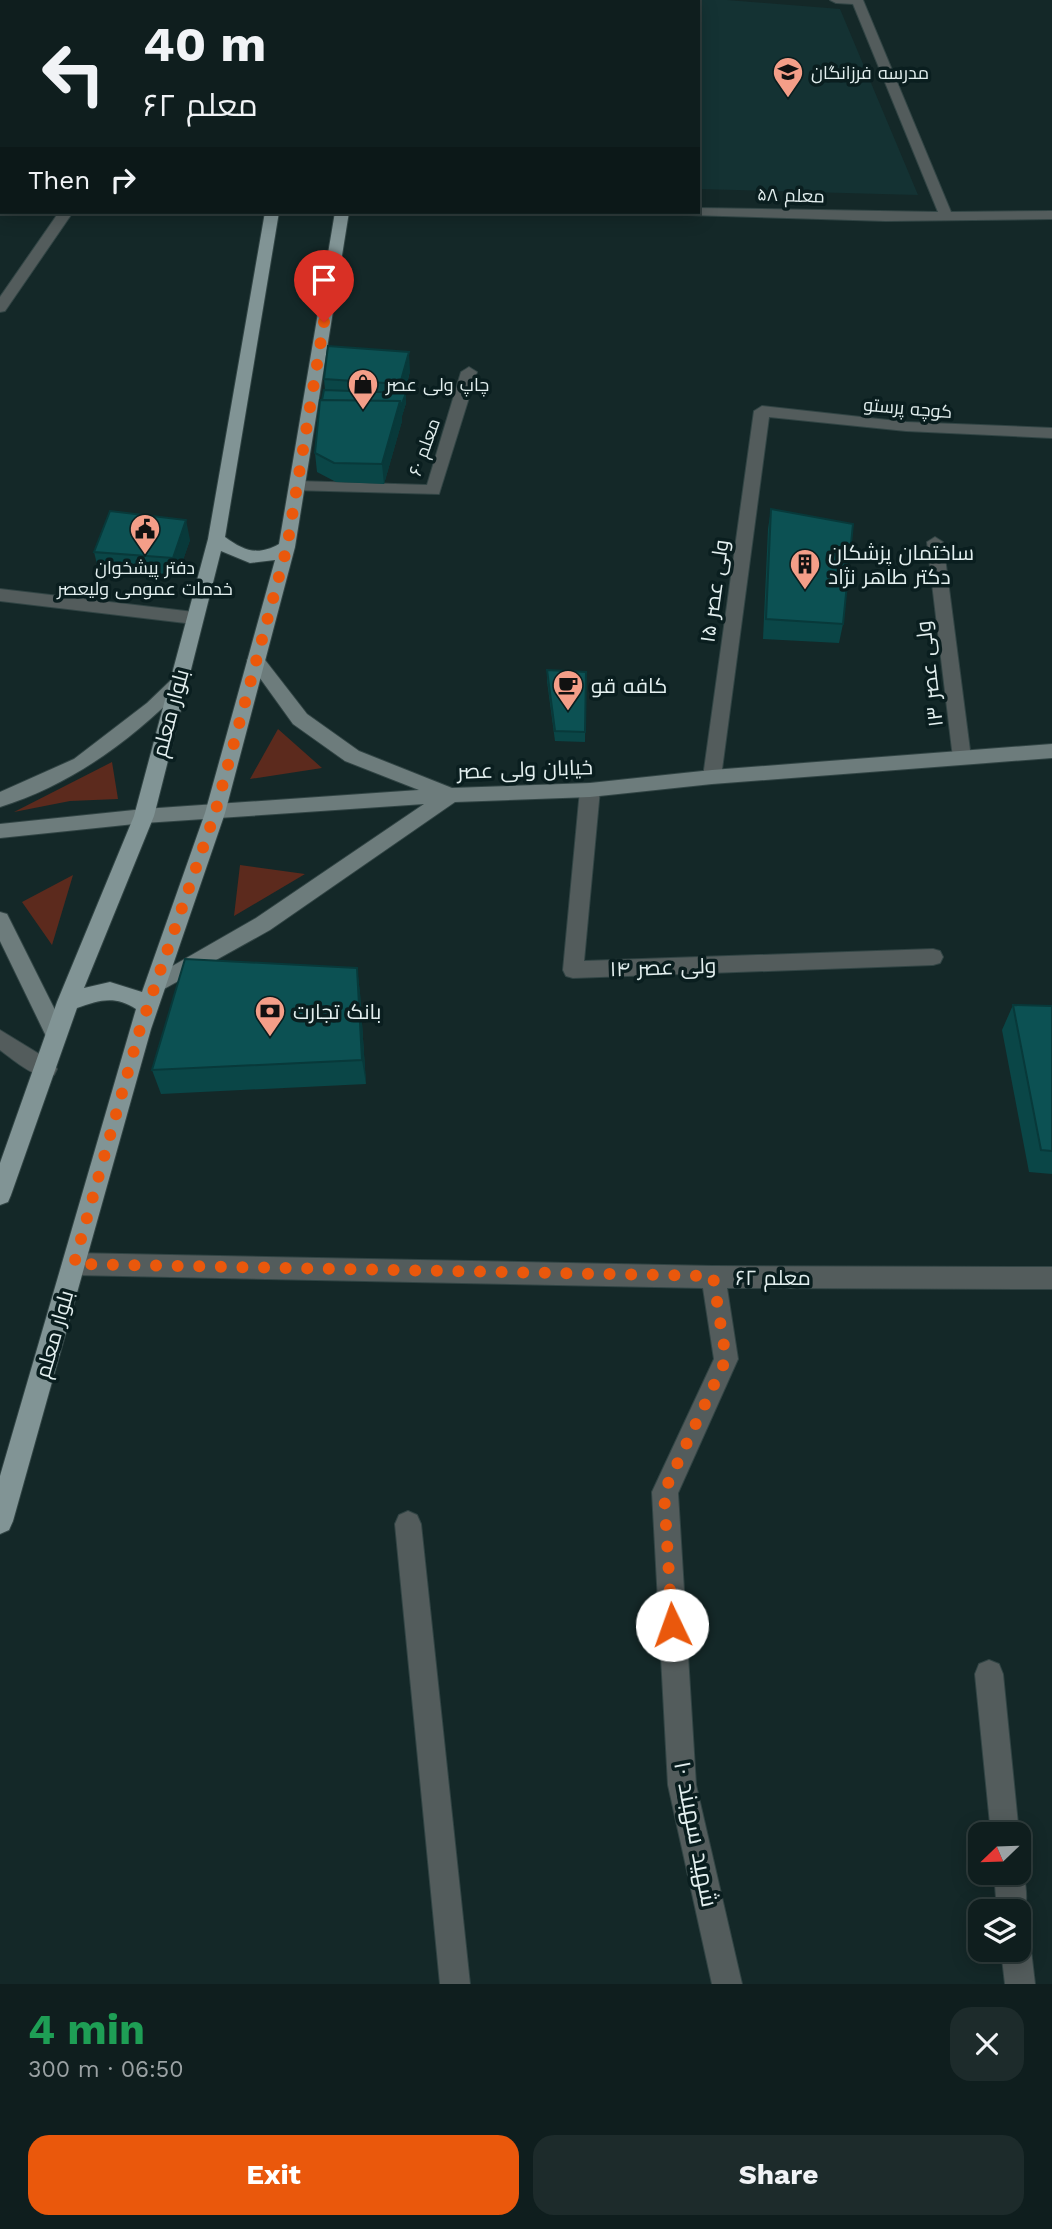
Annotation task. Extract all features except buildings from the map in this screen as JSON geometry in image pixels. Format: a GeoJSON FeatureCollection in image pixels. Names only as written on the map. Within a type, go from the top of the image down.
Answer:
{"type":"FeatureCollection","features":[{"type":"Feature","properties":{"kind":"main road","name":"بلوار معلم"},"geometry":{"type":"LineString","coordinates":[[0,1195],[68,1002],[144,816],[216,539],[272,214]]}},
{"type":"Feature","properties":{"kind":"main road","name":"بلوار معلم"},"geometry":{"type":"LineString","coordinates":[[0,1521],[152,996],[215,813],[287,547],[342,214]]}},
{"type":"Feature","properties":{"kind":"main road"},"geometry":{"type":"LineString","coordinates":[[216,539],[234,553],[246,558],[276,554],[287,547]]}},
{"type":"Feature","properties":{"kind":"main road"},"geometry":{"type":"LineString","coordinates":[[256,660],[300,719],[352,756],[450,795]]}},
{"type":"Feature","properties":{"kind":"main road"},"geometry":{"type":"LineString","coordinates":[[0,800],[80,764],[153,708],[177,684]]}},
{"type":"Feature","properties":{"kind":"main road","name":"خیابان ولی عصر"},"geometry":{"type":"LineString","coordinates":[[0,831],[144,816],[450,795],[590,790],[712,777],[1052,751]]}},
{"type":"Feature","properties":{"kind":"main road"},"geometry":{"type":"LineString","coordinates":[[68,1002],[110,989],[152,996],[263,924],[450,795]]}},
{"type":"Feature","properties":{"kind":"main road"},"geometry":{"type":"LineString","coordinates":[[0,920],[56,1034]]}},
{"type":"Feature","properties":{"kind":"street"},"geometry":{"type":"LineString","coordinates":[[836,0],[857,1],[946,216]]}},
{"type":"Feature","properties":{"kind":"street","name":"معلم ۵۸"},"geometry":{"type":"LineString","coordinates":[[700,212],[886,217],[1052,215]]}},
{"type":"Feature","properties":{"kind":"street"},"geometry":{"type":"LineString","coordinates":[[0,308],[65,214]]}},
{"type":"Feature","properties":{"kind":"street","name":"معلم ۶۰"},"geometry":{"type":"LineString","coordinates":[[297,486],[433,489],[470,372]]}},
{"type":"Feature","properties":{"kind":"street","name":"کوچه پرستو"},"geometry":{"type":"LineString","coordinates":[[762,411],[825,420],[963,432],[1052,433]]}},
{"type":"Feature","properties":{"kind":"street","name":"ولی عصر ۱۵"},"geometry":{"type":"LineString","coordinates":[[712,777],[762,411]]}},
{"type":"Feature","properties":{"kind":"street","name":"ولی عصر ۱۳"},"geometry":{"type":"LineString","coordinates":[[935,542],[962,758]]}},
{"type":"Feature","properties":{"kind":"street"},"geometry":{"type":"LineString","coordinates":[[3,595],[194,618]]}},
{"type":"Feature","properties":{"kind":"street","name":"ولی عصر ۱۴"},"geometry":{"type":"LineString","coordinates":[[590,790],[573,970],[933,957]]}},
{"type":"Feature","properties":{"kind":"street"},"geometry":{"type":"LineString","coordinates":[[0,1040],[46,1069]]}},
{"type":"Feature","properties":{"kind":"street","name":"معلم ۶۲"},"geometry":{"type":"LineString","coordinates":[[74,1264],[713,1276],[1052,1278]]}},
{"type":"Feature","properties":{"kind":"street","name":"شهید سهبند ۱۰"},"geometry":{"type":"LineString","coordinates":[[713,1276],[726,1359],[664,1492],[682,1785],[727,1984]]}},
{"type":"Feature","properties":{"kind":"street"},"geometry":{"type":"LineString","coordinates":[[408,1524],[455,1984]]}},
{"type":"Feature","properties":{"kind":"street"},"geometry":{"type":"LineString","coordinates":[[989,1674],[1004,1822]]}},
{"type":"Feature","properties":{"kind":"street"},"geometry":{"type":"LineString","coordinates":[[1017,1962],[1020,1984]]}},
{"type":"Feature","properties":{"kind":"shaded area","name":"مدرسه فرزانگان"},"geometry":{"type":"Polygon","coordinates":[[[700,0],[840,9],[918,195],[700,189],[700,0]]]}},
{"type":"Feature","properties":{"kind":"shaded area"},"geometry":{"type":"Polygon","coordinates":[[[278,729],[322,768],[250,779],[278,729]]]}},
{"type":"Feature","properties":{"kind":"shaded area"},"geometry":{"type":"Polygon","coordinates":[[[112,762],[118,799],[70,801],[14,812],[112,762]]]}},
{"type":"Feature","properties":{"kind":"shaded area"},"geometry":{"type":"Polygon","coordinates":[[[240,865],[305,874],[234,916],[240,865]]]}},
{"type":"Feature","properties":{"kind":"shaded area"},"geometry":{"type":"Polygon","coordinates":[[[73,875],[52,945],[22,902],[73,875]]]}},
{"type":"Feature","properties":{"kind":"place","name":"مدرسه فرزانگان"},"geometry":{"type":"Point","coordinates":[788,99]}},
{"type":"Feature","properties":{"kind":"place","name":"چاپ ولی عصر"},"geometry":{"type":"Point","coordinates":[363,411]}},
{"type":"Feature","properties":{"kind":"place","name":"دفتر پیشخوان خدمات عمومی ولیعصر"},"geometry":{"type":"Point","coordinates":[145,556]}},
{"type":"Feature","properties":{"kind":"place","name":"ساختمان پزشکان دکتر طاهر نژاد"},"geometry":{"type":"Point","coordinates":[805,591]}},
{"type":"Feature","properties":{"kind":"place","name":"کافه قو"},"geometry":{"type":"Point","coordinates":[568,712]}},
{"type":"Feature","properties":{"kind":"place","name":"بانک تجارت"},"geometry":{"type":"Point","coordinates":[270,1038]}},
{"type":"Feature","properties":{"kind":"route"},"geometry":{"type":"LineString","coordinates":[[324,322],[287,547],[215,813],[140,1029],[74,1264],[713,1276],[726,1359],[664,1492],[672,1625]]}}]}
